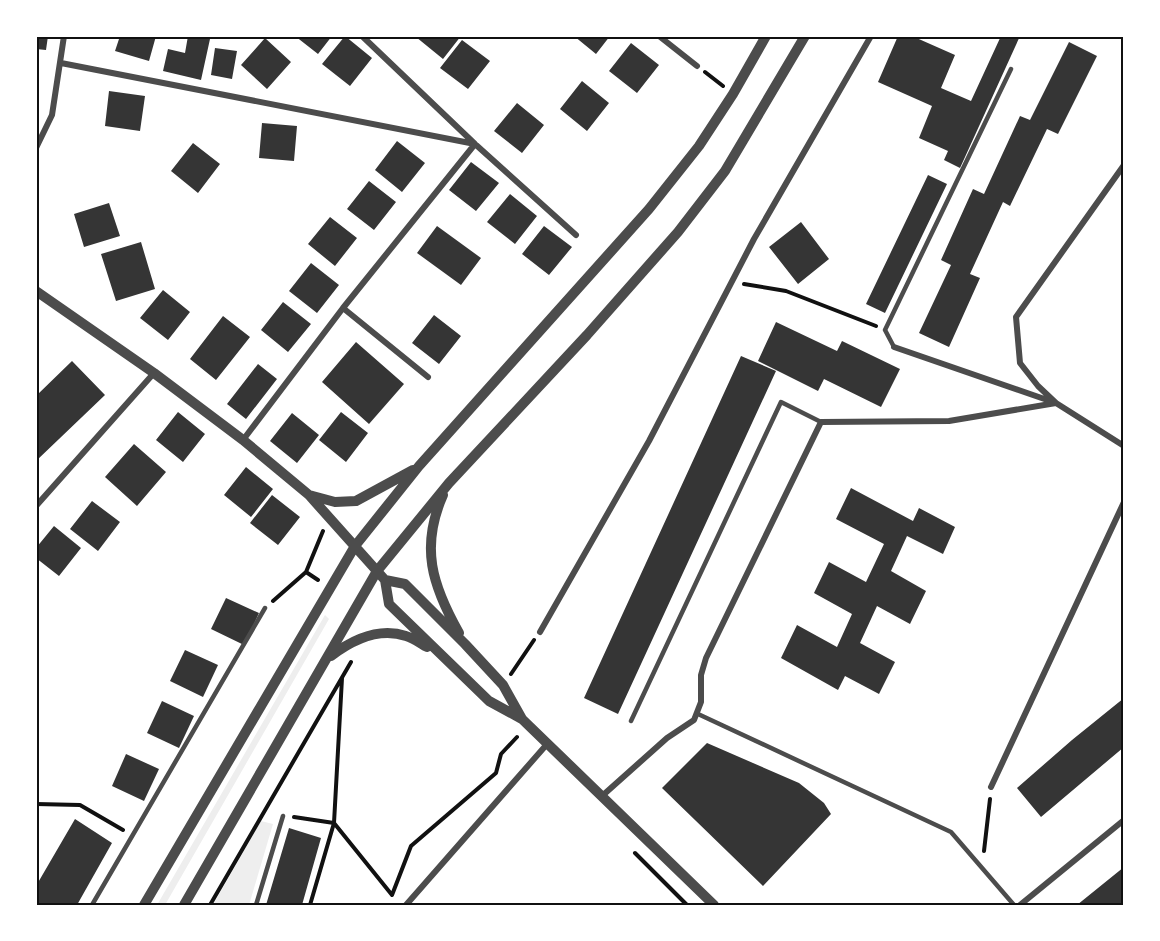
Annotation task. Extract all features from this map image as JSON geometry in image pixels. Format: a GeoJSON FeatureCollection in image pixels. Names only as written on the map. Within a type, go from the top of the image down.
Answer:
{"type":"FeatureCollection","features":[{"type":"Feature","properties":{"kind":"street"},"geometry":{"type":"LineString","coordinates":[[36,148],[52,116],[64,36]]}},
{"type":"Feature","properties":{"kind":"street"},"geometry":{"type":"LineString","coordinates":[[362,36],[475,144],[576,235]]}},
{"type":"Feature","properties":{"kind":"street"},"geometry":{"type":"LineString","coordinates":[[659,36],[697,66]]}},
{"type":"Feature","properties":{"kind":"street"},"geometry":{"type":"LineString","coordinates":[[144,905],[355,546],[419,466],[649,209],[699,146],[733,94],[766,36]]}},
{"type":"Feature","properties":{"kind":"street"},"geometry":{"type":"LineString","coordinates":[[184,905],[377,571],[448,483],[594,327],[678,232],[725,171],[805,36]]}},
{"type":"Feature","properties":{"kind":"street"},"geometry":{"type":"LineString","coordinates":[[540,632],[649,441],[754,239],[871,36]]}},
{"type":"Feature","properties":{"kind":"street"},"geometry":{"type":"LineString","coordinates":[[61,63],[475,144]]}},
{"type":"Feature","properties":{"kind":"street"},"geometry":{"type":"LineString","coordinates":[[243,440],[343,308],[475,144]]}},
{"type":"Feature","properties":{"kind":"street"},"geometry":{"type":"LineString","coordinates":[[1124,165],[1016,317],[1020,363],[1038,386],[1056,403],[1124,446]]}},
{"type":"Feature","properties":{"kind":"street"},"geometry":{"type":"LineString","coordinates":[[36,291],[154,373],[243,440],[309,495],[385,580],[389,604],[435,651],[489,701],[522,719],[714,905]]}},
{"type":"Feature","properties":{"kind":"street"},"geometry":{"type":"LineString","coordinates":[[343,308],[428,377]]}},
{"type":"Feature","properties":{"kind":"street"},"geometry":{"type":"LineString","coordinates":[[894,347],[1056,403]]}},
{"type":"Feature","properties":{"kind":"street"},"geometry":{"type":"LineString","coordinates":[[36,506],[154,373]]}},
{"type":"Feature","properties":{"kind":"street"},"geometry":{"type":"LineString","coordinates":[[603,796],[698,714],[701,702],[701,675],[706,658],[821,422],[949,421],[1056,403]]}},
{"type":"Feature","properties":{"kind":"street"},"geometry":{"type":"LineString","coordinates":[[309,495],[335,502],[356,501],[419,466]]}},
{"type":"Feature","properties":{"kind":"street"},"geometry":{"type":"LineString","coordinates":[[448,483],[436,510],[431,532],[430,558],[433,576],[444,606],[465,644]]}},
{"type":"Feature","properties":{"kind":"street"},"geometry":{"type":"LineString","coordinates":[[991,787],[1124,502]]}},
{"type":"Feature","properties":{"kind":"street"},"geometry":{"type":"LineString","coordinates":[[385,580],[405,584],[465,644],[503,685],[522,719]]}},
{"type":"Feature","properties":{"kind":"street"},"geometry":{"type":"LineString","coordinates":[[324,662],[345,645],[377,633],[406,636],[435,651]]}},
{"type":"Feature","properties":{"kind":"street"},"geometry":{"type":"LineString","coordinates":[[406,905],[548,743]]}},
{"type":"Feature","properties":{"kind":"street"},"geometry":{"type":"LineString","coordinates":[[1020,905],[1124,820]]}},
{"type":"Feature","properties":{"kind":"lane"},"geometry":{"type":"LineString","coordinates":[[894,347],[885,330],[1011,69]]}},
{"type":"Feature","properties":{"kind":"lane"},"geometry":{"type":"LineString","coordinates":[[631,721],[781,402],[821,422]]}},
{"type":"Feature","properties":{"kind":"lane"},"geometry":{"type":"LineString","coordinates":[[92,905],[265,608]]}},
{"type":"Feature","properties":{"kind":"lane"},"geometry":{"type":"LineString","coordinates":[[698,714],[951,832],[1014,905]]}},
{"type":"Feature","properties":{"kind":"lane"},"geometry":{"type":"LineString","coordinates":[[256,905],[283,816]]}},
{"type":"Feature","properties":{"kind":"path"},"geometry":{"type":"LineString","coordinates":[[697,66],[733,94]]}},
{"type":"Feature","properties":{"kind":"path"},"geometry":{"type":"LineString","coordinates":[[731,282],[786,291],[885,330]]}},
{"type":"Feature","properties":{"kind":"path"},"geometry":{"type":"LineString","coordinates":[[265,608],[306,572]]}},
{"type":"Feature","properties":{"kind":"path"},"geometry":{"type":"LineString","coordinates":[[503,685],[540,632]]}},
{"type":"Feature","properties":{"kind":"path"},"geometry":{"type":"LineString","coordinates":[[210,905],[354,657]]}},
{"type":"Feature","properties":{"kind":"path"},"geometry":{"type":"LineString","coordinates":[[310,905],[334,823],[342,677]]}},
{"type":"Feature","properties":{"kind":"path"},"geometry":{"type":"LineString","coordinates":[[508,730],[537,755]]}},
{"type":"Feature","properties":{"kind":"path"},"geometry":{"type":"LineString","coordinates":[[263,813],[334,823],[392,895],[411,846],[496,773],[501,754],[517,737]]}},
{"type":"Feature","properties":{"kind":"path"},"geometry":{"type":"LineString","coordinates":[[982,870],[991,787]]}},
{"type":"Feature","properties":{"kind":"path"},"geometry":{"type":"LineString","coordinates":[[36,804],[80,805],[132,835]]}},
{"type":"Feature","properties":{"kind":"path"},"geometry":{"type":"LineString","coordinates":[[629,847],[687,905]]}},
{"type":"Feature","properties":{"kind":"shaded area"},"geometry":{"type":"Polygon","coordinates":[[[325,615],[329,619],[165,905],[157,905],[325,615]]]}},
{"type":"Feature","properties":{"kind":"shaded area"},"geometry":{"type":"Polygon","coordinates":[[[261,821],[273,824],[249,905],[213,905],[261,821]]]}},
{"type":"Feature","properties":{"kind":"building"},"geometry":{"type":"Polygon","coordinates":[[[36,36],[48,36],[46,50],[36,49],[36,36]]]}},
{"type":"Feature","properties":{"kind":"building"},"geometry":{"type":"Polygon","coordinates":[[[120,36],[156,36],[149,61],[115,51],[120,36]]]}},
{"type":"Feature","properties":{"kind":"building"},"geometry":{"type":"Polygon","coordinates":[[[188,36],[210,39],[201,80],[163,71],[168,49],[185,53],[188,36]]]}},
{"type":"Feature","properties":{"kind":"building"},"geometry":{"type":"Polygon","coordinates":[[[295,36],[332,36],[318,54],[295,36]]]}},
{"type":"Feature","properties":{"kind":"building"},"geometry":{"type":"Polygon","coordinates":[[[345,36],[372,58],[350,86],[322,64],[345,36]]]}},
{"type":"Feature","properties":{"kind":"building"},"geometry":{"type":"Polygon","coordinates":[[[417,36],[461,36],[443,59],[417,36]]]}},
{"type":"Feature","properties":{"kind":"building"},"geometry":{"type":"Polygon","coordinates":[[[574,36],[610,36],[596,54],[574,36]]]}},
{"type":"Feature","properties":{"kind":"building"},"geometry":{"type":"Polygon","coordinates":[[[898,36],[912,36],[955,55],[941,88],[971,101],[1001,36],[1020,36],[960,168],[944,160],[948,151],[919,138],[932,106],[878,82],[898,36]]]}},
{"type":"Feature","properties":{"kind":"building"},"geometry":{"type":"Polygon","coordinates":[[[265,38],[291,62],[267,89],[241,65],[265,38]]]}},
{"type":"Feature","properties":{"kind":"building"},"geometry":{"type":"Polygon","coordinates":[[[462,40],[490,61],[468,89],[440,68],[462,40]]]}},
{"type":"Feature","properties":{"kind":"building"},"geometry":{"type":"Polygon","coordinates":[[[1069,42],[1097,56],[1058,134],[1047,129],[1010,206],[1003,202],[970,274],[980,278],[949,347],[919,333],[951,265],[941,260],[973,189],[984,194],[1020,116],[1030,120],[1069,42]]]}},
{"type":"Feature","properties":{"kind":"building"},"geometry":{"type":"Polygon","coordinates":[[[631,43],[659,65],[637,93],[609,71],[631,43]]]}},
{"type":"Feature","properties":{"kind":"building"},"geometry":{"type":"Polygon","coordinates":[[[215,48],[237,51],[232,79],[211,75],[215,48]]]}},
{"type":"Feature","properties":{"kind":"building"},"geometry":{"type":"Polygon","coordinates":[[[582,81],[609,103],[587,131],[560,109],[582,81]]]}},
{"type":"Feature","properties":{"kind":"building"},"geometry":{"type":"Polygon","coordinates":[[[109,91],[145,96],[140,131],[105,126],[109,91]]]}},
{"type":"Feature","properties":{"kind":"building"},"geometry":{"type":"Polygon","coordinates":[[[517,103],[544,125],[522,153],[494,131],[517,103]]]}},
{"type":"Feature","properties":{"kind":"building"},"geometry":{"type":"Polygon","coordinates":[[[262,123],[297,126],[294,161],[259,158],[262,123]]]}},
{"type":"Feature","properties":{"kind":"building"},"geometry":{"type":"Polygon","coordinates":[[[397,141],[425,163],[402,192],[375,170],[397,141]]]}},
{"type":"Feature","properties":{"kind":"building"},"geometry":{"type":"Polygon","coordinates":[[[193,143],[220,164],[198,193],[171,171],[193,143]]]}},
{"type":"Feature","properties":{"kind":"building"},"geometry":{"type":"Polygon","coordinates":[[[471,162],[499,183],[476,211],[449,190],[471,162]]]}},
{"type":"Feature","properties":{"kind":"building"},"geometry":{"type":"Polygon","coordinates":[[[928,175],[947,184],[885,313],[866,304],[928,175]]]}},
{"type":"Feature","properties":{"kind":"building"},"geometry":{"type":"Polygon","coordinates":[[[369,181],[396,202],[374,230],[347,209],[369,181]]]}},
{"type":"Feature","properties":{"kind":"building"},"geometry":{"type":"Polygon","coordinates":[[[510,194],[537,216],[515,244],[487,222],[510,194]]]}},
{"type":"Feature","properties":{"kind":"building"},"geometry":{"type":"Polygon","coordinates":[[[109,203],[120,236],[84,247],[74,214],[109,203]]]}},
{"type":"Feature","properties":{"kind":"building"},"geometry":{"type":"Polygon","coordinates":[[[330,217],[357,238],[335,266],[308,244],[330,217]]]}},
{"type":"Feature","properties":{"kind":"building"},"geometry":{"type":"Polygon","coordinates":[[[801,222],[829,259],[798,284],[769,247],[801,222]]]}},
{"type":"Feature","properties":{"kind":"building"},"geometry":{"type":"Polygon","coordinates":[[[437,226],[481,258],[461,285],[417,253],[437,226]]]}},
{"type":"Feature","properties":{"kind":"building"},"geometry":{"type":"Polygon","coordinates":[[[544,226],[572,247],[549,275],[522,254],[544,226]]]}},
{"type":"Feature","properties":{"kind":"building"},"geometry":{"type":"Polygon","coordinates":[[[141,242],[155,289],[116,301],[101,254],[141,242]]]}},
{"type":"Feature","properties":{"kind":"building"},"geometry":{"type":"Polygon","coordinates":[[[311,263],[339,285],[317,313],[289,291],[311,263]]]}},
{"type":"Feature","properties":{"kind":"building"},"geometry":{"type":"Polygon","coordinates":[[[163,290],[190,312],[168,340],[140,318],[163,290]]]}},
{"type":"Feature","properties":{"kind":"building"},"geometry":{"type":"Polygon","coordinates":[[[283,302],[311,324],[288,352],[261,330],[283,302]]]}},
{"type":"Feature","properties":{"kind":"building"},"geometry":{"type":"Polygon","coordinates":[[[434,315],[461,336],[439,364],[412,343],[434,315]]]}},
{"type":"Feature","properties":{"kind":"building"},"geometry":{"type":"Polygon","coordinates":[[[223,316],[250,337],[216,380],[190,359],[223,316]]]}},
{"type":"Feature","properties":{"kind":"building"},"geometry":{"type":"Polygon","coordinates":[[[776,322],[837,351],[842,341],[900,369],[881,407],[824,379],[818,391],[758,361],[776,322]]]}},
{"type":"Feature","properties":{"kind":"building"},"geometry":{"type":"Polygon","coordinates":[[[356,342],[404,384],[369,424],[322,382],[356,342]]]}},
{"type":"Feature","properties":{"kind":"building"},"geometry":{"type":"Polygon","coordinates":[[[741,356],[776,371],[618,714],[584,698],[741,356]]]}},
{"type":"Feature","properties":{"kind":"building"},"geometry":{"type":"Polygon","coordinates":[[[72,361],[105,395],[36,461],[36,396],[72,361]]]}},
{"type":"Feature","properties":{"kind":"building"},"geometry":{"type":"Polygon","coordinates":[[[258,364],[277,379],[246,419],[227,404],[258,364]]]}},
{"type":"Feature","properties":{"kind":"building"},"geometry":{"type":"Polygon","coordinates":[[[178,412],[205,434],[183,462],[156,440],[178,412]]]}},
{"type":"Feature","properties":{"kind":"building"},"geometry":{"type":"Polygon","coordinates":[[[341,412],[368,433],[346,462],[319,440],[341,412]]]}},
{"type":"Feature","properties":{"kind":"building"},"geometry":{"type":"Polygon","coordinates":[[[292,413],[319,435],[297,463],[270,441],[292,413]]]}},
{"type":"Feature","properties":{"kind":"building"},"geometry":{"type":"Polygon","coordinates":[[[134,444],[166,472],[137,506],[105,477],[134,444]]]}},
{"type":"Feature","properties":{"kind":"building"},"geometry":{"type":"Polygon","coordinates":[[[246,467],[273,489],[251,517],[224,495],[246,467]]]}},
{"type":"Feature","properties":{"kind":"building"},"geometry":{"type":"Polygon","coordinates":[[[851,488],[913,521],[919,508],[955,527],[943,554],[907,536],[891,571],[926,591],[910,624],[877,606],[860,643],[895,662],[879,694],[845,676],[838,690],[781,658],[797,625],[837,647],[852,614],[814,593],[829,562],[866,582],[884,544],[836,519],[851,488]]]}},
{"type":"Feature","properties":{"kind":"building"},"geometry":{"type":"Polygon","coordinates":[[[272,495],[300,517],[278,545],[250,523],[272,495]]]}},
{"type":"Feature","properties":{"kind":"building"},"geometry":{"type":"Polygon","coordinates":[[[92,501],[120,522],[98,551],[70,529],[92,501]]]}},
{"type":"Feature","properties":{"kind":"building"},"geometry":{"type":"Polygon","coordinates":[[[54,526],[81,548],[59,576],[36,558],[36,548],[54,526]]]}},
{"type":"Feature","properties":{"kind":"building"},"geometry":{"type":"Polygon","coordinates":[[[226,598],[259,613],[244,645],[211,629],[226,598]]]}},
{"type":"Feature","properties":{"kind":"building"},"geometry":{"type":"Polygon","coordinates":[[[185,650],[218,665],[203,697],[170,681],[185,650]]]}},
{"type":"Feature","properties":{"kind":"building"},"geometry":{"type":"Polygon","coordinates":[[[1124,698],[1124,747],[1041,817],[1017,788],[1124,698]]]}},
{"type":"Feature","properties":{"kind":"building"},"geometry":{"type":"Polygon","coordinates":[[[162,701],[194,716],[179,748],[147,733],[162,701]]]}},
{"type":"Feature","properties":{"kind":"building"},"geometry":{"type":"Polygon","coordinates":[[[707,743],[799,783],[824,803],[831,814],[763,886],[662,788],[707,743]]]}},
{"type":"Feature","properties":{"kind":"building"},"geometry":{"type":"Polygon","coordinates":[[[126,754],[159,769],[144,801],[112,786],[126,754]]]}},
{"type":"Feature","properties":{"kind":"building"},"geometry":{"type":"Polygon","coordinates":[[[75,819],[112,843],[77,905],[36,905],[36,886],[75,819]]]}},
{"type":"Feature","properties":{"kind":"building"},"geometry":{"type":"Polygon","coordinates":[[[289,828],[321,838],[302,905],[266,905],[289,828]]]}},
{"type":"Feature","properties":{"kind":"building"},"geometry":{"type":"Polygon","coordinates":[[[1124,867],[1124,905],[1077,905],[1124,867]]]}}]}
